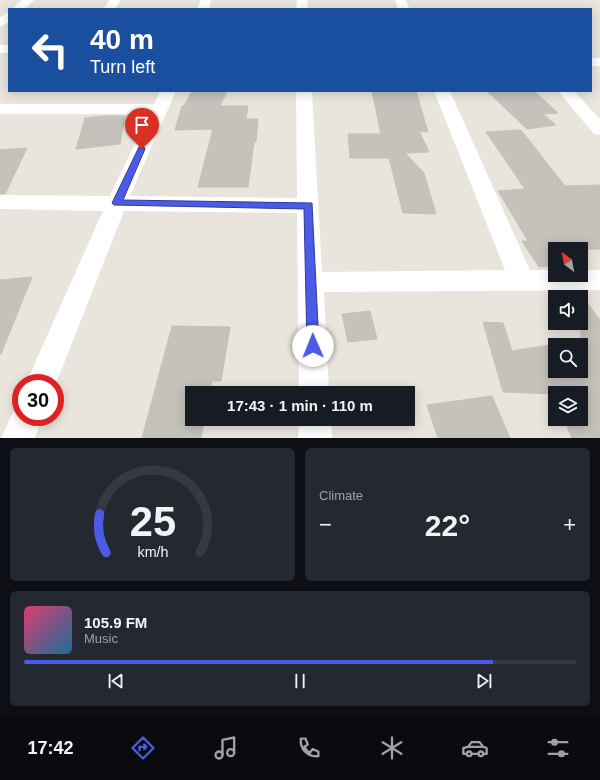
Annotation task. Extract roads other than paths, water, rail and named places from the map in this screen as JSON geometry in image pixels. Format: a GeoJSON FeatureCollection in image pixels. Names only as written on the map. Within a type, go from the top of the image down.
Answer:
{"type":"FeatureCollection","features":[{"type":"Feature","properties":{"kind":"street"},"geometry":{"type":"LineString","coordinates":[[19,8],[29,0]]}},
{"type":"Feature","properties":{"kind":"street"},"geometry":{"type":"LineString","coordinates":[[110,8],[116,0]]}},
{"type":"Feature","properties":{"kind":"street"},"geometry":{"type":"LineString","coordinates":[[0,23],[8,17]]}},
{"type":"Feature","properties":{"kind":"street"},"geometry":{"type":"LineString","coordinates":[[304,92],[314,386]]}},
{"type":"Feature","properties":{"kind":"street"},"geometry":{"type":"LineString","coordinates":[[442,92],[522,281]]}},
{"type":"Feature","properties":{"kind":"street"},"geometry":{"type":"LineString","coordinates":[[567,92],[600,130]]}},
{"type":"Feature","properties":{"kind":"street"},"geometry":{"type":"LineString","coordinates":[[0,109],[164,100],[117,203],[45,374]]}},
{"type":"Feature","properties":{"kind":"street"},"geometry":{"type":"LineString","coordinates":[[0,202],[309,206]]}},
{"type":"Feature","properties":{"kind":"street"},"geometry":{"type":"LineString","coordinates":[[311,282],[600,280]]}},
{"type":"Feature","properties":{"kind":"street"},"geometry":{"type":"LineString","coordinates":[[18,438],[23,426]]}},
{"type":"Feature","properties":{"kind":"street"},"geometry":{"type":"LineString","coordinates":[[315,426],[315,438]]}}]}
